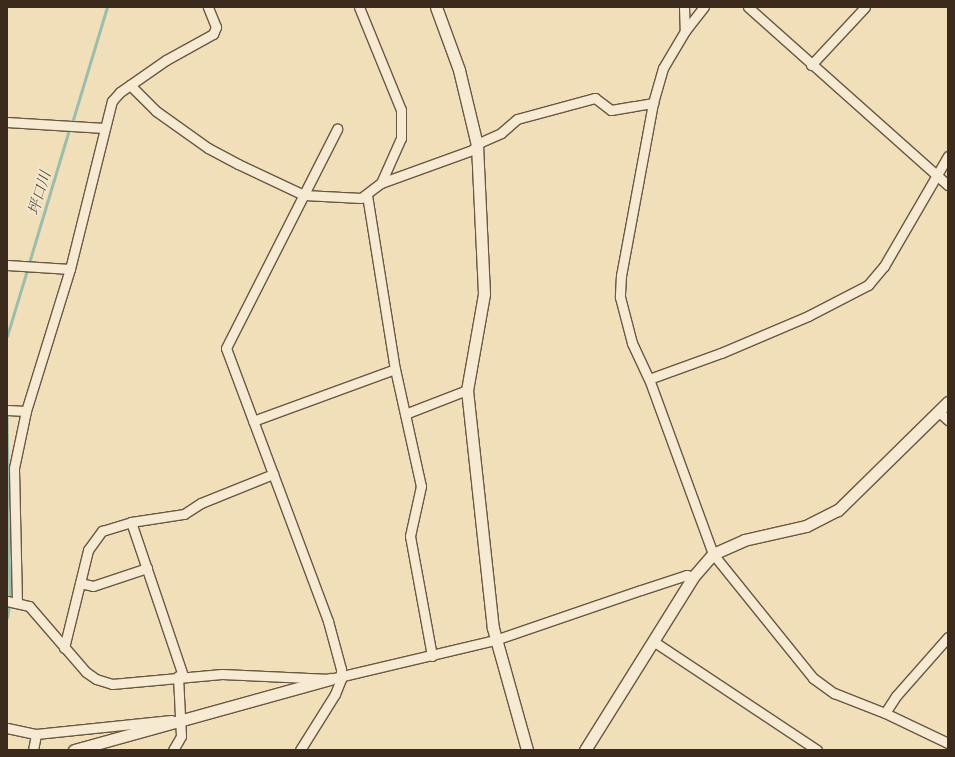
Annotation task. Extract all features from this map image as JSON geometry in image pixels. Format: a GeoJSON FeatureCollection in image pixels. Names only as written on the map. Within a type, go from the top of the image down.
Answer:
{"type":"FeatureCollection","features":[{"type":"Feature","properties":{"kind":"street"},"geometry":{"type":"LineString","coordinates":[[17,602],[14,468],[26,411],[70,269],[104,128],[112,101],[130,85],[166,60],[214,34],[216,27],[208,7]]}},
{"type":"Feature","properties":{"kind":"street"},"geometry":{"type":"LineString","coordinates":[[360,7],[402,110],[401,138],[381,183]]}},
{"type":"Feature","properties":{"kind":"street"},"geometry":{"type":"LineString","coordinates":[[436,7],[459,70],[477,145],[484,294],[467,390],[495,640],[527,750]]}},
{"type":"Feature","properties":{"kind":"street"},"geometry":{"type":"LineString","coordinates":[[684,7],[685,31]]}},
{"type":"Feature","properties":{"kind":"street"},"geometry":{"type":"LineString","coordinates":[[704,7],[685,31],[663,68],[653,102],[621,275],[620,297],[632,343],[649,379],[713,554],[814,678],[834,692],[948,743]]}},
{"type":"Feature","properties":{"kind":"street"},"geometry":{"type":"LineString","coordinates":[[748,7],[811,65],[948,185]]}},
{"type":"Feature","properties":{"kind":"street"},"geometry":{"type":"LineString","coordinates":[[811,65],[866,7]]}},
{"type":"Feature","properties":{"kind":"street"},"geometry":{"type":"LineString","coordinates":[[130,85],[156,111],[208,148],[304,195],[361,198],[381,183],[472,150],[477,145],[501,133],[517,119],[595,98],[611,110],[653,102]]}},
{"type":"Feature","properties":{"kind":"street"},"geometry":{"type":"LineString","coordinates":[[7,122],[104,128]]}},
{"type":"Feature","properties":{"kind":"street"},"geometry":{"type":"LineString","coordinates":[[300,750],[335,694],[336,679],[341,669],[328,621],[226,348],[337,130]]}},
{"type":"Feature","properties":{"kind":"street"},"geometry":{"type":"LineString","coordinates":[[649,379],[721,353],[808,316],[868,285],[884,266],[938,176],[948,156]]}},
{"type":"Feature","properties":{"kind":"street"},"geometry":{"type":"LineString","coordinates":[[367,195],[395,369],[421,486],[412,526],[411,546],[432,656]]}},
{"type":"Feature","properties":{"kind":"street"},"geometry":{"type":"LineString","coordinates":[[7,265],[70,269]]}},
{"type":"Feature","properties":{"kind":"street"},"geometry":{"type":"LineString","coordinates":[[253,421],[395,369]]}},
{"type":"Feature","properties":{"kind":"street"},"geometry":{"type":"LineString","coordinates":[[405,414],[467,390]]}},
{"type":"Feature","properties":{"kind":"street"},"geometry":{"type":"LineString","coordinates":[[585,750],[693,576],[713,554],[744,540],[806,526],[834,513],[948,402]]}},
{"type":"Feature","properties":{"kind":"street"},"geometry":{"type":"LineString","coordinates":[[8,410],[26,411]]}},
{"type":"Feature","properties":{"kind":"street"},"geometry":{"type":"LineString","coordinates":[[939,412],[948,420]]}},
{"type":"Feature","properties":{"kind":"street"},"geometry":{"type":"LineString","coordinates":[[64,648],[88,550],[95,538],[102,531],[112,526],[131,522],[184,514],[201,503],[273,474]]}},
{"type":"Feature","properties":{"kind":"street"},"geometry":{"type":"LineString","coordinates":[[131,522],[181,676],[181,736],[173,750]]}},
{"type":"Feature","properties":{"kind":"street"},"geometry":{"type":"LineString","coordinates":[[80,583],[93,586],[147,568]]}},
{"type":"Feature","properties":{"kind":"street"},"geometry":{"type":"LineString","coordinates":[[74,750],[182,718],[495,640],[640,590],[687,575],[693,576]]}},
{"type":"Feature","properties":{"kind":"street"},"geometry":{"type":"LineString","coordinates":[[7,601],[17,602],[29,606],[86,672],[96,679],[112,684],[181,676],[222,674],[336,679]]}},
{"type":"Feature","properties":{"kind":"street"},"geometry":{"type":"LineString","coordinates":[[885,714],[896,696],[948,637]]}},
{"type":"Feature","properties":{"kind":"street"},"geometry":{"type":"LineString","coordinates":[[653,641],[818,750]]}},
{"type":"Feature","properties":{"kind":"street"},"geometry":{"type":"LineString","coordinates":[[7,728],[36,734],[182,718]]}},
{"type":"Feature","properties":{"kind":"street"},"geometry":{"type":"LineString","coordinates":[[33,750],[36,734]]}},
{"type":"Feature","properties":{"kind":"waterway","name":"坪口川"},"geometry":{"type":"LineString","coordinates":[[72,123],[107,7]]}},
{"type":"Feature","properties":{"kind":"waterway","name":"坪口川"},"geometry":{"type":"LineString","coordinates":[[29,263],[69,130]]}},
{"type":"Feature","properties":{"kind":"waterway","name":"坪口川"},"geometry":{"type":"LineString","coordinates":[[7,336],[27,270]]}},
{"type":"Feature","properties":{"kind":"waterway","name":"坪口川"},"geometry":{"type":"LineString","coordinates":[[7,411],[10,597]]}},
{"type":"Feature","properties":{"kind":"waterway","name":"坪口川"},"geometry":{"type":"LineString","coordinates":[[7,618],[9,605]]}}]}
